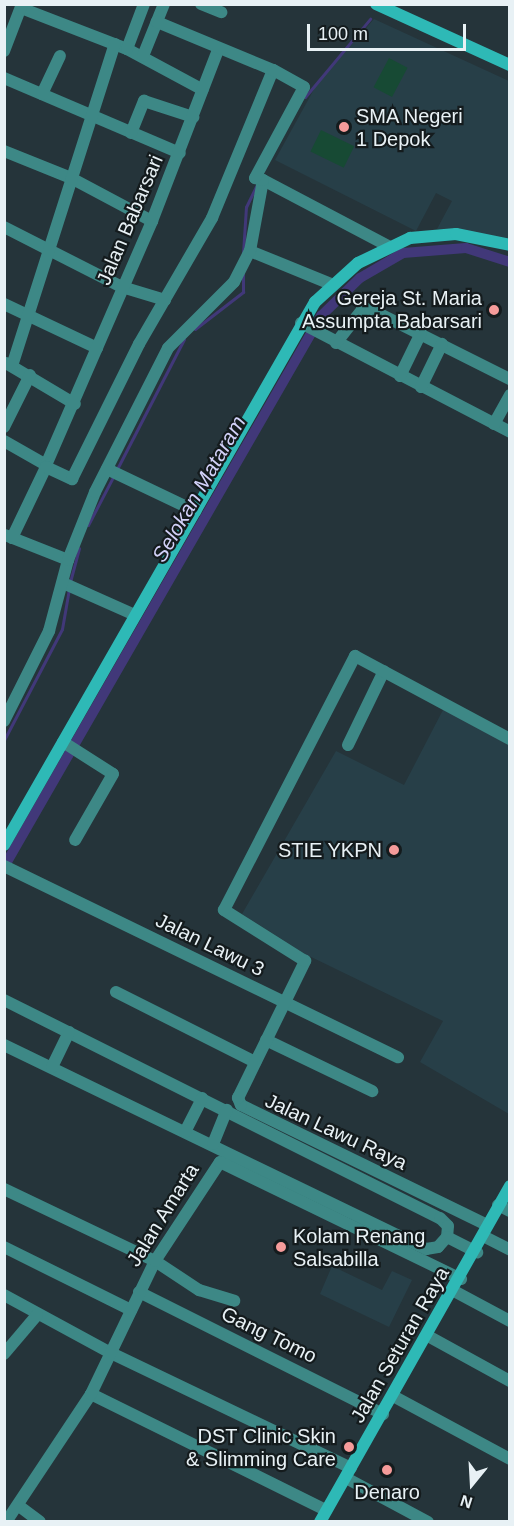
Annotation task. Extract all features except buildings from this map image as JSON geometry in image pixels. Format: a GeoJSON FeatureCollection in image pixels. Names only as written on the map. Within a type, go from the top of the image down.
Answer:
{"type":"FeatureCollection","features":[{"type":"Feature","properties":{"kind":"street"},"geometry":{"type":"LineString","coordinates":[[127,49],[144,4]]}},
{"type":"Feature","properties":{"kind":"street"},"geometry":{"type":"LineString","coordinates":[[144,57],[164,4]]}},
{"type":"Feature","properties":{"kind":"street"},"geometry":{"type":"LineString","coordinates":[[201,4],[220,12]]}},
{"type":"Feature","properties":{"kind":"street"},"geometry":{"type":"LineString","coordinates":[[4,51],[21,6],[127,49],[203,90]]}},
{"type":"Feature","properties":{"kind":"street"},"geometry":{"type":"LineString","coordinates":[[381,7],[510,65]]}},
{"type":"Feature","properties":{"kind":"street"},"geometry":{"type":"LineString","coordinates":[[157,22],[218,50],[273,70],[304,87],[265,155],[255,178],[263,180],[388,246]]}},
{"type":"Feature","properties":{"kind":"street"},"geometry":{"type":"LineString","coordinates":[[75,404],[30,375],[8,364],[28,313],[71,178],[93,118],[115,44]]}},
{"type":"Feature","properties":{"kind":"street","name":"Jalan Babarsari"},"geometry":{"type":"LineString","coordinates":[[6,445],[46,465],[75,404],[122,287],[152,221],[218,50]]}},
{"type":"Feature","properties":{"kind":"street"},"geometry":{"type":"LineString","coordinates":[[42,94],[60,56]]}},
{"type":"Feature","properties":{"kind":"street"},"geometry":{"type":"LineString","coordinates":[[68,560],[8,536],[46,466],[72,479],[165,300],[212,218],[273,70]]}},
{"type":"Feature","properties":{"kind":"street"},"geometry":{"type":"LineString","coordinates":[[4,78],[93,118],[180,153]]}},
{"type":"Feature","properties":{"kind":"street"},"geometry":{"type":"LineString","coordinates":[[131,133],[144,101],[193,117]]}},
{"type":"Feature","properties":{"kind":"street"},"geometry":{"type":"LineString","coordinates":[[4,151],[71,178],[152,221]]}},
{"type":"Feature","properties":{"kind":"street"},"geometry":{"type":"LineString","coordinates":[[4,721],[49,630],[65,584],[68,560],[113,471],[170,345],[234,282],[250,251],[263,180]]}},
{"type":"Feature","properties":{"kind":"street"},"geometry":{"type":"LineString","coordinates":[[4,227],[122,287],[165,300]]}},
{"type":"Feature","properties":{"kind":"street"},"geometry":{"type":"LineString","coordinates":[[4,845],[66,744],[135,615],[303,324],[331,284],[388,246],[445,234],[510,245]]}},
{"type":"Feature","properties":{"kind":"street"},"geometry":{"type":"LineString","coordinates":[[250,251],[331,284]]}},
{"type":"Feature","properties":{"kind":"street"},"geometry":{"type":"LineString","coordinates":[[4,304],[28,313],[97,348]]}},
{"type":"Feature","properties":{"kind":"street"},"geometry":{"type":"LineString","coordinates":[[332,340],[364,309],[421,333],[510,379]]}},
{"type":"Feature","properties":{"kind":"street"},"geometry":{"type":"LineString","coordinates":[[303,324],[510,432]]}},
{"type":"Feature","properties":{"kind":"street"},"geometry":{"type":"LineString","coordinates":[[400,376],[421,333]]}},
{"type":"Feature","properties":{"kind":"street"},"geometry":{"type":"LineString","coordinates":[[422,387],[442,344]]}},
{"type":"Feature","properties":{"kind":"street"},"geometry":{"type":"LineString","coordinates":[[4,427],[30,375]]}},
{"type":"Feature","properties":{"kind":"street"},"geometry":{"type":"LineString","coordinates":[[494,424],[510,395]]}},
{"type":"Feature","properties":{"kind":"street"},"geometry":{"type":"LineString","coordinates":[[113,471],[195,511]]}},
{"type":"Feature","properties":{"kind":"street"},"geometry":{"type":"LineString","coordinates":[[65,584],[135,615]]}},
{"type":"Feature","properties":{"kind":"street","name":"Jalan Lawu Raya"},"geometry":{"type":"LineString","coordinates":[[384,671],[355,656],[224,910],[302,957],[304,964],[238,1098],[246,1111],[486,1231]]}},
{"type":"Feature","properties":{"kind":"street"},"geometry":{"type":"LineString","coordinates":[[348,745],[384,671],[510,739]]}},
{"type":"Feature","properties":{"kind":"street"},"geometry":{"type":"LineString","coordinates":[[66,744],[89,756],[113,774],[113,782],[75,840]]}},
{"type":"Feature","properties":{"kind":"street","name":"Jalan Lawu 3"},"geometry":{"type":"LineString","coordinates":[[9,869],[398,1057]]}},
{"type":"Feature","properties":{"kind":"street"},"geometry":{"type":"LineString","coordinates":[[116,992],[255,1062]]}},
{"type":"Feature","properties":{"kind":"street"},"geometry":{"type":"LineString","coordinates":[[4,1000],[440,1218],[448,1226],[447,1237],[438,1247],[426,1249],[213,1144],[4,1045]]}},
{"type":"Feature","properties":{"kind":"street"},"geometry":{"type":"LineString","coordinates":[[52,1067],[69,1032]]}},
{"type":"Feature","properties":{"kind":"street"},"geometry":{"type":"LineString","coordinates":[[266,1040],[372,1091]]}},
{"type":"Feature","properties":{"kind":"street"},"geometry":{"type":"LineString","coordinates":[[185,1132],[202,1098]]}},
{"type":"Feature","properties":{"kind":"street"},"geometry":{"type":"LineString","coordinates":[[213,1144],[227,1110]]}},
{"type":"Feature","properties":{"kind":"street","name":"Jalan Amarta"},"geometry":{"type":"LineString","coordinates":[[6,1521],[19,1506],[92,1394],[155,1261],[220,1162],[229,1162],[461,1280]]}},
{"type":"Feature","properties":{"kind":"street","name":"Jalan Seturan Raya"},"geometry":{"type":"LineString","coordinates":[[323,1516],[461,1280],[486,1231],[504,1208],[510,1186]]}},
{"type":"Feature","properties":{"kind":"street"},"geometry":{"type":"LineString","coordinates":[[4,1189],[155,1261],[170,1275],[234,1301]]}},
{"type":"Feature","properties":{"kind":"street"},"geometry":{"type":"LineString","coordinates":[[486,1231],[510,1250]]}},
{"type":"Feature","properties":{"kind":"street"},"geometry":{"type":"LineString","coordinates":[[447,1237],[477,1251]]}},
{"type":"Feature","properties":{"kind":"street"},"geometry":{"type":"LineString","coordinates":[[4,1247],[131,1310]]}},
{"type":"Feature","properties":{"kind":"street"},"geometry":{"type":"LineString","coordinates":[[454,1291],[510,1321]]}},
{"type":"Feature","properties":{"kind":"street","name":"Gang Tomo"},"geometry":{"type":"LineString","coordinates":[[139,1292],[382,1414]]}},
{"type":"Feature","properties":{"kind":"street"},"geometry":{"type":"LineString","coordinates":[[4,1295],[37,1315],[348,1473],[428,1521]]}},
{"type":"Feature","properties":{"kind":"street"},"geometry":{"type":"LineString","coordinates":[[4,1354],[37,1315]]}},
{"type":"Feature","properties":{"kind":"street"},"geometry":{"type":"LineString","coordinates":[[428,1336],[510,1381]]}},
{"type":"Feature","properties":{"kind":"street"},"geometry":{"type":"LineString","coordinates":[[92,1394],[323,1516]]}},
{"type":"Feature","properties":{"kind":"street"},"geometry":{"type":"LineString","coordinates":[[393,1396],[510,1459]]}},
{"type":"Feature","properties":{"kind":"street"},"geometry":{"type":"LineString","coordinates":[[19,1506],[40,1521]]}},
{"type":"Feature","properties":{"kind":"shaded area"},"geometry":{"type":"Polygon","coordinates":[[[374,19],[509,81],[509,240],[437,229],[452,201],[436,193],[416,231],[275,160],[318,82],[374,19]]]}},
{"type":"Feature","properties":{"kind":"shaded area","name":"STIE YKPN"},"geometry":{"type":"Polygon","coordinates":[[[444,708],[509,743],[509,1114],[420,1062],[443,1021],[305,954],[242,914],[336,751],[404,785],[444,708]]]}},
{"type":"Feature","properties":{"kind":"shaded area"},"geometry":{"type":"Polygon","coordinates":[[[332,1266],[382,1290],[392,1271],[412,1280],[389,1327],[320,1294],[332,1266]]]}},
{"type":"Feature","properties":{"kind":"green space"},"geometry":{"type":"Polygon","coordinates":[[[389,58],[408,68],[392,97],[374,87],[389,58]]]}},
{"type":"Feature","properties":{"kind":"green space"},"geometry":{"type":"Polygon","coordinates":[[[321,130],[354,146],[344,168],[310,152],[321,130]]]}},
{"type":"Feature","properties":{"kind":"waterway"},"geometry":{"type":"LineString","coordinates":[[305,97],[370,19]]}},
{"type":"Feature","properties":{"kind":"waterway"},"geometry":{"type":"LineString","coordinates":[[243,253],[246,207],[257,184]]}},
{"type":"Feature","properties":{"kind":"waterway","name":"Selokan Mataram"},"geometry":{"type":"LineString","coordinates":[[4,867],[321,316],[360,278],[403,253],[466,248],[510,262]]}},
{"type":"Feature","properties":{"kind":"waterway"},"geometry":{"type":"LineString","coordinates":[[195,329],[243,292],[243,274]]}},
{"type":"Feature","properties":{"kind":"waterway"},"geometry":{"type":"LineString","coordinates":[[117,469],[184,339]]}},
{"type":"Feature","properties":{"kind":"waterway"},"geometry":{"type":"LineString","coordinates":[[88,525],[114,475]]}},
{"type":"Feature","properties":{"kind":"waterway"},"geometry":{"type":"LineString","coordinates":[[70,582],[79,548]]}},
{"type":"Feature","properties":{"kind":"waterway"},"geometry":{"type":"LineString","coordinates":[[4,740],[62,629],[69,589]]}},
{"type":"Feature","properties":{"kind":"place","name":"SMA Negeri 1 Depok"},"geometry":{"type":"Point","coordinates":[344,127]}},
{"type":"Feature","properties":{"kind":"place","name":"Gereja St. Maria Assumpta Babarsari"},"geometry":{"type":"Point","coordinates":[494,310]}},
{"type":"Feature","properties":{"kind":"place","name":"STIE YKPN"},"geometry":{"type":"Point","coordinates":[394,850]}},
{"type":"Feature","properties":{"kind":"place","name":"Kolam Renang Salsabilla"},"geometry":{"type":"Point","coordinates":[281,1247]}},
{"type":"Feature","properties":{"kind":"place","name":"DST Clinic Skin & Slimming Care"},"geometry":{"type":"Point","coordinates":[349,1447]}},
{"type":"Feature","properties":{"kind":"place","name":"Denaro"},"geometry":{"type":"Point","coordinates":[387,1470]}}]}
